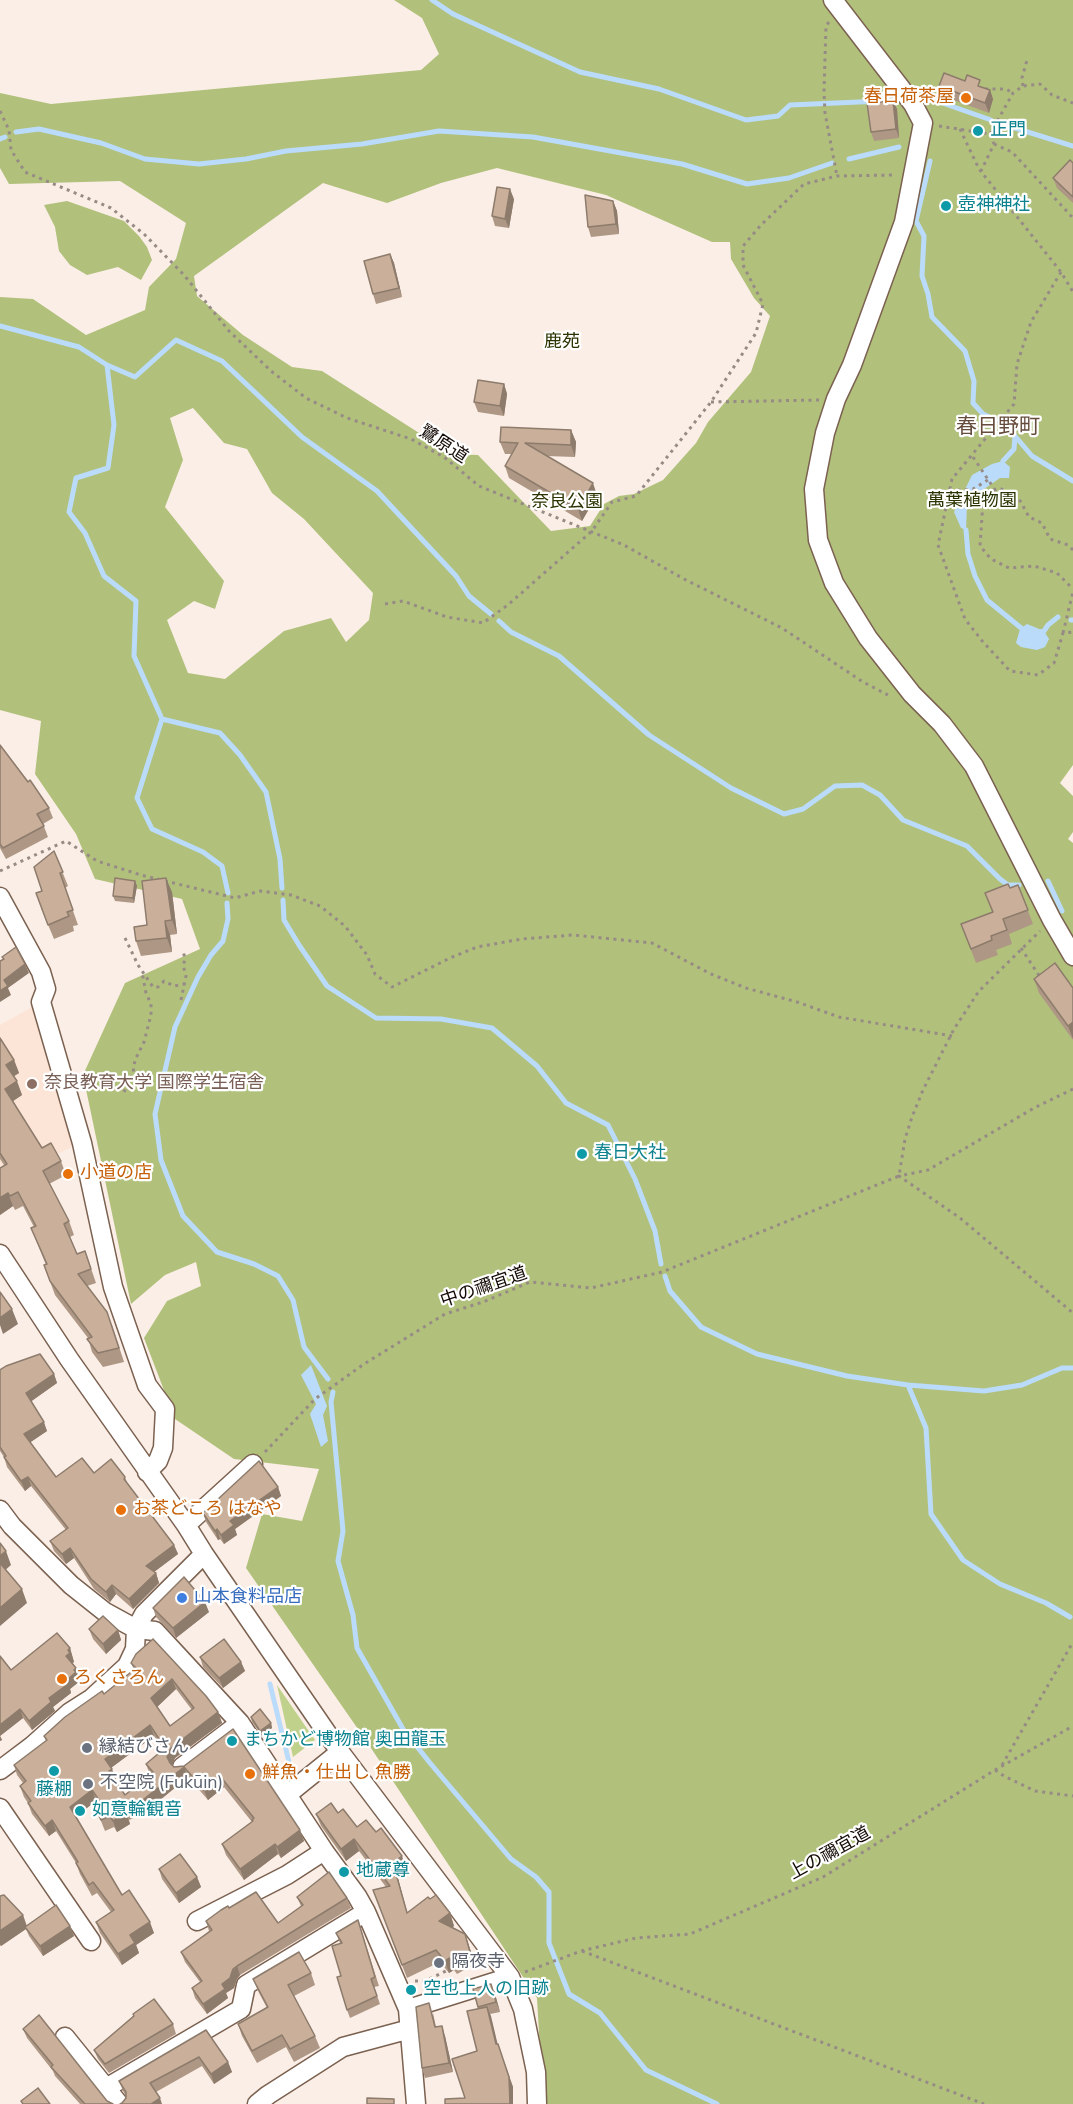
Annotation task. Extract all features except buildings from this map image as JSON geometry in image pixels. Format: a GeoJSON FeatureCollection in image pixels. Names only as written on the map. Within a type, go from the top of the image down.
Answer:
{"type":"FeatureCollection","features":[{"type":"Feature","properties":{"kind":"street"},"geometry":{"type":"LineString","coordinates":[[835,3],[910,100],[923,123],[904,222],[825,433],[814,489],[818,540],[834,583],[868,638],[912,694],[942,724],[975,766],[1052,920],[1073,956]]}},
{"type":"Feature","properties":{"kind":"street"},"geometry":{"type":"LineString","coordinates":[[0,897],[40,972],[46,989],[41,1002],[82,1143],[113,1287],[147,1385],[165,1409],[163,1448],[158,1461],[147,1472]]}},
{"type":"Feature","properties":{"kind":"street"},"geometry":{"type":"LineString","coordinates":[[0,1254],[340,1752],[510,1977],[523,2009],[536,2072],[537,2104]]}},
{"type":"Feature","properties":{"kind":"street"},"geometry":{"type":"LineString","coordinates":[[186,1525],[253,1464]]}},
{"type":"Feature","properties":{"kind":"street"},"geometry":{"type":"LineString","coordinates":[[0,1510],[12,1526],[70,1584],[105,1612],[136,1629],[155,1631],[240,1723],[366,1912],[408,2009],[416,2104]]}},
{"type":"Feature","properties":{"kind":"street"},"geometry":{"type":"LineString","coordinates":[[0,1770],[32,1746],[70,1712],[92,1698],[127,1666],[135,1650],[136,1629],[144,1614],[204,1554]]}},
{"type":"Feature","properties":{"kind":"street"},"geometry":{"type":"LineString","coordinates":[[182,1767],[240,1723]]}},
{"type":"Feature","properties":{"kind":"street"},"geometry":{"type":"LineString","coordinates":[[288,1794],[340,1752]]}},
{"type":"Feature","properties":{"kind":"street"},"geometry":{"type":"LineString","coordinates":[[0,1808],[91,1941]]}},
{"type":"Feature","properties":{"kind":"street"},"geometry":{"type":"LineString","coordinates":[[196,1922],[287,1875],[324,1851]]}},
{"type":"Feature","properties":{"kind":"street"},"geometry":{"type":"LineString","coordinates":[[106,2088],[240,2009],[246,1985],[366,1912]]}},
{"type":"Feature","properties":{"kind":"street"},"geometry":{"type":"LineString","coordinates":[[408,2009],[510,1977]]}},
{"type":"Feature","properties":{"kind":"street"},"geometry":{"type":"LineString","coordinates":[[257,2104],[343,2048],[410,2029]]}},
{"type":"Feature","properties":{"kind":"street"},"geometry":{"type":"LineString","coordinates":[[65,2037],[119,2104]]}},
{"type":"Feature","properties":{"kind":"path"},"geometry":{"type":"LineString","coordinates":[[835,3],[826,27],[824,91],[825,113],[837,176]]}},
{"type":"Feature","properties":{"kind":"path"},"geometry":{"type":"LineString","coordinates":[[1023,86],[1022,78],[1027,60]]}},
{"type":"Feature","properties":{"kind":"path"},"geometry":{"type":"LineString","coordinates":[[981,172],[993,144],[990,134],[1013,93],[1023,86],[1040,84],[1052,94],[1073,103]]}},
{"type":"Feature","properties":{"kind":"path"},"geometry":{"type":"LineString","coordinates":[[983,90],[1006,89],[1013,93]]}},
{"type":"Feature","properties":{"kind":"path","name":"鷺原道"},"geometry":{"type":"LineString","coordinates":[[0,111],[9,130],[11,150],[25,172],[111,208],[144,234],[184,275],[229,332],[271,371],[306,398],[347,418],[411,439],[444,458],[479,486],[624,545],[684,579],[782,628],[863,682],[888,695],[912,694]]}},
{"type":"Feature","properties":{"kind":"path"},"geometry":{"type":"LineString","coordinates":[[990,134],[960,129],[981,172],[1061,272],[1073,292]]}},
{"type":"Feature","properties":{"kind":"path"},"geometry":{"type":"LineString","coordinates":[[993,144],[1012,152],[1073,219]]}},
{"type":"Feature","properties":{"kind":"path"},"geometry":{"type":"LineString","coordinates":[[385,604],[403,602],[447,616],[483,623],[509,604],[592,531],[612,502],[636,496],[711,402],[756,333],[762,304],[743,265],[743,246],[760,225],[804,184],[837,176],[912,174]]}},
{"type":"Feature","properties":{"kind":"path"},"geometry":{"type":"LineString","coordinates":[[1061,272],[1031,322],[1017,364],[1014,404],[952,479],[938,545],[965,619],[1010,671],[1038,675],[1054,663],[1073,590],[1057,573],[1034,566],[1008,568],[991,559],[980,546],[983,502],[987,494],[994,488],[999,488],[1018,497],[1029,518],[1042,523],[1050,539],[1068,545],[1073,550]]}},
{"type":"Feature","properties":{"kind":"path"},"geometry":{"type":"LineString","coordinates":[[711,402],[836,399]]}},
{"type":"Feature","properties":{"kind":"path"},"geometry":{"type":"LineString","coordinates":[[972,456],[994,488]]}},
{"type":"Feature","properties":{"kind":"path"},"geometry":{"type":"LineString","coordinates":[[950,491],[973,489],[988,480]]}},
{"type":"Feature","properties":{"kind":"path"},"geometry":{"type":"LineString","coordinates":[[1063,633],[1073,632]]}},
{"type":"Feature","properties":{"kind":"path"},"geometry":{"type":"LineString","coordinates":[[0,872],[66,841],[98,861],[235,898],[260,891],[291,895],[320,906],[345,926],[367,956],[375,974],[392,987],[477,947],[522,939],[573,935],[652,943],[711,974],[746,988],[797,1002],[839,1017],[952,1036]]}},
{"type":"Feature","properties":{"kind":"path"},"geometry":{"type":"LineString","coordinates":[[1052,920],[1020,948],[979,991],[954,1029],[912,1117],[905,1139],[899,1176],[960,1218],[1073,1313]]}},
{"type":"Feature","properties":{"kind":"path"},"geometry":{"type":"LineString","coordinates":[[125,938],[142,972],[153,987],[158,987],[165,981],[174,986],[185,984]]}},
{"type":"Feature","properties":{"kind":"path"},"geometry":{"type":"LineString","coordinates":[[1020,948],[1040,977]]}},
{"type":"Feature","properties":{"kind":"path"},"geometry":{"type":"LineString","coordinates":[[181,1000],[185,984],[183,949]]}},
{"type":"Feature","properties":{"kind":"path"},"geometry":{"type":"LineString","coordinates":[[124,1092],[144,1042],[151,1015],[151,1004],[146,993],[142,972]]}},
{"type":"Feature","properties":{"kind":"path","name":"中の禰宜道"},"geometry":{"type":"LineString","coordinates":[[253,1464],[315,1399],[444,1314],[483,1302],[530,1282],[591,1288],[662,1272],[899,1176],[928,1170],[1034,1108],[1073,1089]]}},
{"type":"Feature","properties":{"kind":"path"},"geometry":{"type":"LineString","coordinates":[[1002,1766],[1073,1642]]}},
{"type":"Feature","properties":{"kind":"path","name":"上の禰宜道"},"geometry":{"type":"LineString","coordinates":[[545,1964],[581,1951],[636,1938],[690,1934],[823,1877],[995,1770],[1073,1726]]}},
{"type":"Feature","properties":{"kind":"path"},"geometry":{"type":"LineString","coordinates":[[995,1770],[1035,1791],[1073,1796]]}},
{"type":"Feature","properties":{"kind":"path"},"geometry":{"type":"LineString","coordinates":[[581,1951],[984,2104]]}},
{"type":"Feature","properties":{"kind":"path"},"geometry":{"type":"LineString","coordinates":[[414,1982],[425,1981],[446,1971]]}},
{"type":"Feature","properties":{"kind":"shaded area","name":"奈良教育大学 国際学生宿舎"},"geometry":{"type":"Polygon","coordinates":[[[41,1002],[82,1143],[26,1167],[0,1184],[0,1025],[41,1002]]]}},
{"type":"Feature","properties":{"kind":"green space","name":"奈良公園"},"geometry":{"type":"Polygon","coordinates":[[[394,0],[1073,0],[1073,765],[1060,783],[1073,796],[1073,832],[1068,839],[1073,843],[1073,2104],[543,2104],[537,1998],[367,1742],[246,1568],[262,1514],[302,1521],[319,1469],[234,1459],[175,1419],[144,1338],[167,1301],[201,1286],[196,1262],[165,1275],[131,1304],[83,1075],[125,983],[200,949],[182,899],[95,879],[76,834],[35,774],[41,721],[0,710],[0,297],[33,299],[86,335],[145,310],[149,287],[176,259],[186,223],[120,181],[9,184],[0,168],[0,93],[51,104],[421,70],[439,54],[422,18],[394,0]],[[497,168],[441,183],[387,203],[323,183],[194,276],[197,296],[243,335],[292,367],[322,371],[452,454],[478,455],[551,531],[590,526],[604,504],[619,496],[634,494],[663,480],[696,443],[708,422],[751,372],[770,316],[754,298],[731,259],[730,242],[712,242],[606,195],[497,168]],[[193,408],[170,418],[183,460],[165,507],[224,581],[215,609],[194,601],[167,620],[188,673],[225,679],[284,631],[331,618],[346,642],[369,620],[373,593],[304,519],[272,493],[247,449],[224,443],[193,408]]]}},
{"type":"Feature","properties":{"kind":"green space"},"geometry":{"type":"Polygon","coordinates":[[[67,201],[124,221],[139,236],[152,260],[141,280],[118,267],[87,275],[70,265],[59,251],[55,227],[44,205],[67,201]]]}},
{"type":"Feature","properties":{"kind":"green space"},"geometry":{"type":"Polygon","coordinates":[[[277,1685],[315,1740],[293,1757],[277,1685]]]}},
{"type":"Feature","properties":{"kind":"water"},"geometry":{"type":"Polygon","coordinates":[[[1003,461],[1010,467],[1009,478],[1000,478],[974,496],[967,505],[966,530],[961,528],[954,512],[972,475],[1003,461]]]}},
{"type":"Feature","properties":{"kind":"water"},"geometry":{"type":"Polygon","coordinates":[[[1027,624],[1044,631],[1049,639],[1045,647],[1037,650],[1021,647],[1016,643],[1020,629],[1027,624]]]}},
{"type":"Feature","properties":{"kind":"water"},"geometry":{"type":"Polygon","coordinates":[[[311,1365],[327,1406],[323,1415],[328,1441],[321,1447],[310,1414],[316,1404],[301,1375],[311,1365]]]}},
{"type":"Feature","properties":{"kind":"waterway"},"geometry":{"type":"LineString","coordinates":[[432,0],[453,14],[580,72],[659,89],[746,120],[778,116],[790,105],[905,100]]}},
{"type":"Feature","properties":{"kind":"waterway"},"geometry":{"type":"LineString","coordinates":[[915,100],[931,99],[991,120]]}},
{"type":"Feature","properties":{"kind":"waterway"},"geometry":{"type":"LineString","coordinates":[[1002,124],[1073,146]]}},
{"type":"Feature","properties":{"kind":"waterway"},"geometry":{"type":"LineString","coordinates":[[16,132],[39,129],[101,143],[145,159],[199,164],[246,159],[286,151],[362,144],[439,131],[533,137],[682,164],[747,184],[789,178],[832,163]]}},
{"type":"Feature","properties":{"kind":"waterway"},"geometry":{"type":"LineString","coordinates":[[0,139],[5,137]]}},
{"type":"Feature","properties":{"kind":"waterway"},"geometry":{"type":"LineString","coordinates":[[849,159],[899,147]]}},
{"type":"Feature","properties":{"kind":"waterway"},"geometry":{"type":"LineString","coordinates":[[930,161],[916,221],[924,236],[922,276],[932,317],[965,351],[974,381],[973,403],[983,414],[997,421]]}},
{"type":"Feature","properties":{"kind":"waterway"},"geometry":{"type":"LineString","coordinates":[[0,326],[79,347],[107,365],[114,425],[108,468],[76,478],[69,512],[85,533],[104,576],[136,601],[134,656],[162,719],[137,798],[152,829],[203,852],[222,866],[228,893]]}},
{"type":"Feature","properties":{"kind":"waterway"},"geometry":{"type":"LineString","coordinates":[[107,365],[135,377],[176,340],[222,361],[302,437],[377,491],[456,576],[469,596],[491,614]]}},
{"type":"Feature","properties":{"kind":"waterway"},"geometry":{"type":"LineString","coordinates":[[1005,428],[1032,456],[1073,481]]}},
{"type":"Feature","properties":{"kind":"waterway"},"geometry":{"type":"LineString","coordinates":[[1003,461],[1014,449],[1015,436]]}},
{"type":"Feature","properties":{"kind":"waterway"},"geometry":{"type":"LineString","coordinates":[[966,530],[968,554],[975,576],[987,600],[1026,632]]}},
{"type":"Feature","properties":{"kind":"waterway"},"geometry":{"type":"LineString","coordinates":[[1037,633],[1044,631],[1058,617]]}},
{"type":"Feature","properties":{"kind":"waterway"},"geometry":{"type":"LineString","coordinates":[[499,621],[511,632],[559,656],[649,735],[731,788],[784,814],[803,809],[835,786],[862,785],[880,795],[903,820],[967,846],[1000,879],[1008,885],[1019,885]]}},
{"type":"Feature","properties":{"kind":"waterway"},"geometry":{"type":"LineString","coordinates":[[162,719],[220,733],[240,755],[266,792],[280,859],[282,888]]}},
{"type":"Feature","properties":{"kind":"waterway"},"geometry":{"type":"LineString","coordinates":[[1048,881],[1062,911]]}},
{"type":"Feature","properties":{"kind":"waterway"},"geometry":{"type":"LineString","coordinates":[[283,900],[284,920],[327,986],[376,1018],[441,1019],[492,1028],[537,1066],[566,1103],[608,1125],[635,1179],[655,1231],[661,1264]]}},
{"type":"Feature","properties":{"kind":"waterway"},"geometry":{"type":"LineString","coordinates":[[227,903],[228,919],[223,941],[211,955],[198,977],[175,1027],[155,1114],[161,1160],[183,1216],[217,1252],[254,1264],[278,1276],[293,1300],[304,1347],[328,1379]]}},
{"type":"Feature","properties":{"kind":"waterway"},"geometry":{"type":"LineString","coordinates":[[665,1276],[670,1291],[701,1327],[757,1354],[847,1376],[908,1385],[926,1428],[931,1514],[963,1560],[1000,1584],[1046,1603],[1070,1617]]}},
{"type":"Feature","properties":{"kind":"waterway"},"geometry":{"type":"LineString","coordinates":[[908,1385],[984,1391],[1022,1385],[1062,1368],[1073,1368]]}},
{"type":"Feature","properties":{"kind":"waterway"},"geometry":{"type":"LineString","coordinates":[[333,1392],[331,1402],[343,1531],[338,1561],[353,1615],[357,1648],[403,1729],[511,1859],[536,1877],[549,1892],[549,1943],[569,1994],[600,2013],[646,2070],[717,2104]]}},
{"type":"Feature","properties":{"kind":"waterway"},"geometry":{"type":"LineString","coordinates":[[270,1684],[289,1762]]}},
{"type":"Feature","properties":{"kind":"place","name":"春日荷茶屋"},"geometry":{"type":"Point","coordinates":[966,98]}},
{"type":"Feature","properties":{"kind":"place","name":"正門"},"geometry":{"type":"Point","coordinates":[978,131]}},
{"type":"Feature","properties":{"kind":"place","name":"壺神神社"},"geometry":{"type":"Point","coordinates":[946,206]}},
{"type":"Feature","properties":{"kind":"place","name":"奈良教育大学 国際学生宿舎"},"geometry":{"type":"Point","coordinates":[32,1084]}},
{"type":"Feature","properties":{"kind":"place","name":"春日大社"},"geometry":{"type":"Point","coordinates":[582,1154]}},
{"type":"Feature","properties":{"kind":"place","name":"小道の店"},"geometry":{"type":"Point","coordinates":[68,1174]}},
{"type":"Feature","properties":{"kind":"place","name":"お茶どころ はなや"},"geometry":{"type":"Point","coordinates":[121,1510]}},
{"type":"Feature","properties":{"kind":"place","name":"山本食料品店"},"geometry":{"type":"Point","coordinates":[182,1598]}},
{"type":"Feature","properties":{"kind":"place","name":"ろくさろん"},"geometry":{"type":"Point","coordinates":[62,1679]}},
{"type":"Feature","properties":{"kind":"place","name":"まちかど博物館 奥田龍玉"},"geometry":{"type":"Point","coordinates":[232,1741]}},
{"type":"Feature","properties":{"kind":"place","name":"縁結びさん"},"geometry":{"type":"Point","coordinates":[87,1748]}},
{"type":"Feature","properties":{"kind":"place","name":"藤棚"},"geometry":{"type":"Point","coordinates":[54,1771]}},
{"type":"Feature","properties":{"kind":"place","name":"鮮魚・仕出し 魚勝"},"geometry":{"type":"Point","coordinates":[250,1774]}},
{"type":"Feature","properties":{"kind":"place","name":"不空院 (Fukūin)"},"geometry":{"type":"Point","coordinates":[88,1784]}},
{"type":"Feature","properties":{"kind":"place","name":"如意輪観音"},"geometry":{"type":"Point","coordinates":[80,1811]}},
{"type":"Feature","properties":{"kind":"place","name":"地蔵尊"},"geometry":{"type":"Point","coordinates":[344,1872]}},
{"type":"Feature","properties":{"kind":"place","name":"隔夜寺"},"geometry":{"type":"Point","coordinates":[439,1963]}},
{"type":"Feature","properties":{"kind":"place","name":"空也上人の旧跡"},"geometry":{"type":"Point","coordinates":[411,1990]}},
{"type":"Feature","properties":{"kind":"district","name":"春日野町"},"geometry":{"type":"Point","coordinates":[998,428]}},
{"type":"Feature","properties":{"kind":"park label","name":"鹿苑"},"geometry":{"type":"Point","coordinates":[562,343]}},
{"type":"Feature","properties":{"kind":"park label","name":"萬葉植物園"},"geometry":{"type":"Point","coordinates":[972,502]}}]}
